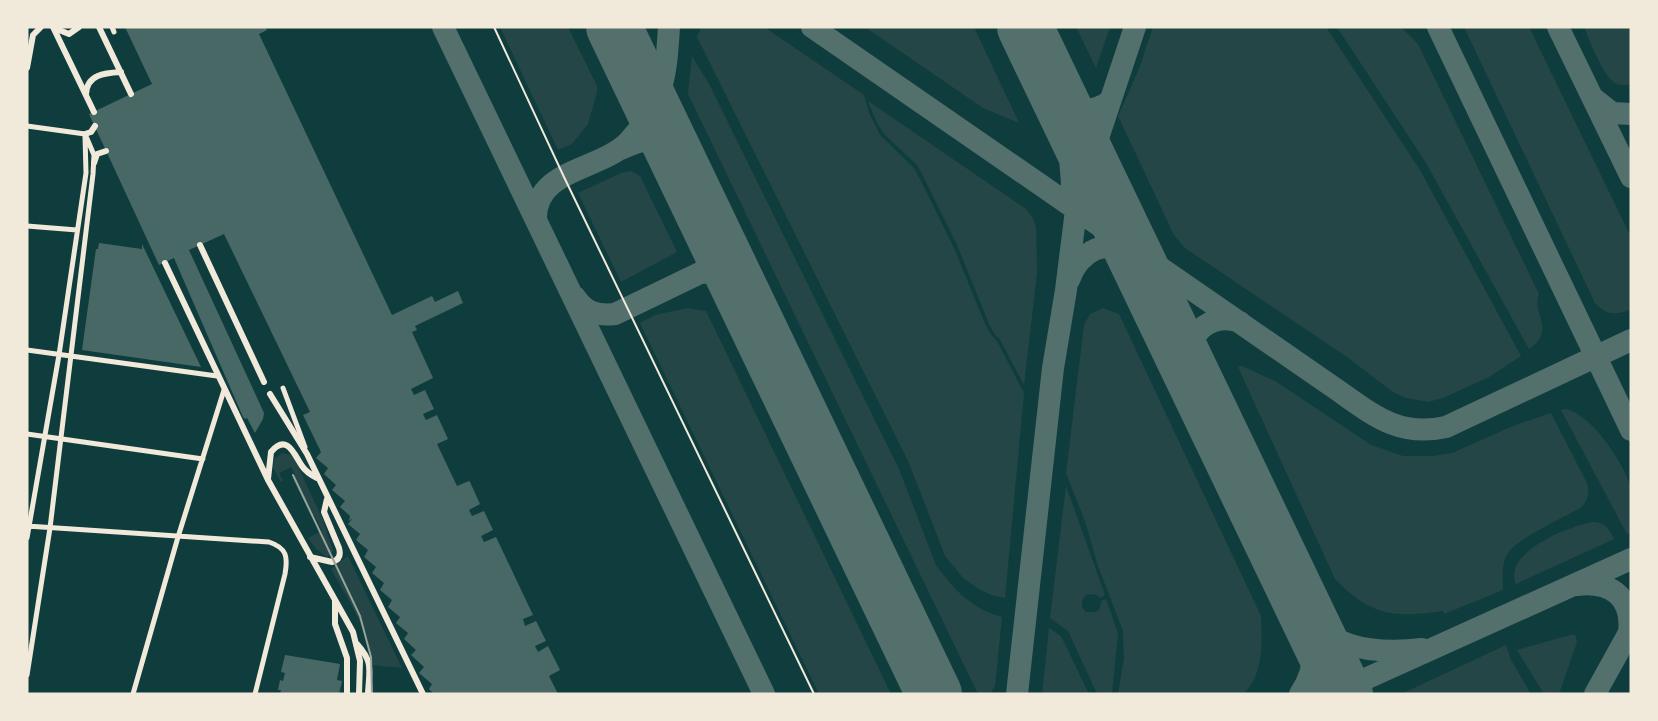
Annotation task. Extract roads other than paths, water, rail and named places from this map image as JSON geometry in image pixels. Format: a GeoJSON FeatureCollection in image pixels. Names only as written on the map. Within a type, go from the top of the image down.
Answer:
{"type":"FeatureCollection","features":[{"type":"Feature","properties":{"kind":"street"},"geometry":{"type":"LineString","coordinates":[[27,68],[30,34],[41,27]]}},
{"type":"Feature","properties":{"kind":"street"},"geometry":{"type":"LineString","coordinates":[[53,27],[69,34],[79,27]]}},
{"type":"Feature","properties":{"kind":"street"},"geometry":{"type":"LineString","coordinates":[[53,27],[94,112]]}},
{"type":"Feature","properties":{"kind":"street"},"geometry":{"type":"LineString","coordinates":[[99,27],[131,94]]}},
{"type":"Feature","properties":{"kind":"street"},"geometry":{"type":"LineString","coordinates":[[86,95],[87,86],[96,76],[121,72]]}},
{"type":"Feature","properties":{"kind":"street"},"geometry":{"type":"LineString","coordinates":[[27,126],[86,134],[91,132],[95,126]]}},
{"type":"Feature","properties":{"kind":"street"},"geometry":{"type":"LineString","coordinates":[[27,675],[50,528],[93,174],[92,147],[86,134]]}},
{"type":"Feature","properties":{"kind":"street"},"geometry":{"type":"LineString","coordinates":[[27,538],[86,173],[86,134]]}},
{"type":"Feature","properties":{"kind":"street"},"geometry":{"type":"LineString","coordinates":[[94,163],[97,154],[106,151]]}},
{"type":"Feature","properties":{"kind":"street"},"geometry":{"type":"LineString","coordinates":[[86,173],[93,174]]}},
{"type":"Feature","properties":{"kind":"street"},"geometry":{"type":"LineString","coordinates":[[27,226],[77,230]]}},
{"type":"Feature","properties":{"kind":"street"},"geometry":{"type":"LineString","coordinates":[[200,245],[264,382]]}},
{"type":"Feature","properties":{"kind":"street"},"geometry":{"type":"LineString","coordinates":[[165,263],[268,480],[348,622],[357,643],[360,669],[358,694]]}},
{"type":"Feature","properties":{"kind":"street"},"geometry":{"type":"LineString","coordinates":[[27,350],[218,376]]}},
{"type":"Feature","properties":{"kind":"street"},"geometry":{"type":"LineString","coordinates":[[283,388],[307,454],[327,499],[423,694]]}},
{"type":"Feature","properties":{"kind":"street"},"geometry":{"type":"LineString","coordinates":[[133,694],[178,537],[224,390]]}},
{"type":"Feature","properties":{"kind":"street"},"geometry":{"type":"LineString","coordinates":[[270,394],[307,454]]}},
{"type":"Feature","properties":{"kind":"street"},"geometry":{"type":"LineString","coordinates":[[27,434],[203,459]]}},
{"type":"Feature","properties":{"kind":"street"},"geometry":{"type":"LineString","coordinates":[[268,480],[271,452],[283,445],[292,449],[303,467],[318,478]]}},
{"type":"Feature","properties":{"kind":"street"},"geometry":{"type":"LineString","coordinates":[[310,557],[332,562],[337,560],[340,554],[324,512],[327,499]]}},
{"type":"Feature","properties":{"kind":"street"},"geometry":{"type":"LineString","coordinates":[[28,526],[272,543],[281,547],[286,552],[285,574],[255,694]]}},
{"type":"Feature","properties":{"kind":"street"},"geometry":{"type":"LineString","coordinates":[[335,599],[335,624],[348,658],[347,694]]}},
{"type":"Feature","properties":{"kind":"street"},"geometry":{"type":"LineString","coordinates":[[357,643],[368,655],[368,694]]}},
{"type":"Feature","properties":{"kind":"lane"},"geometry":{"type":"LineString","coordinates":[[494,27],[814,694]]}},
{"type":"Feature","properties":{"kind":"railway"},"geometry":{"type":"LineString","coordinates":[[293,475],[360,616],[371,657],[372,694]]}}]}
